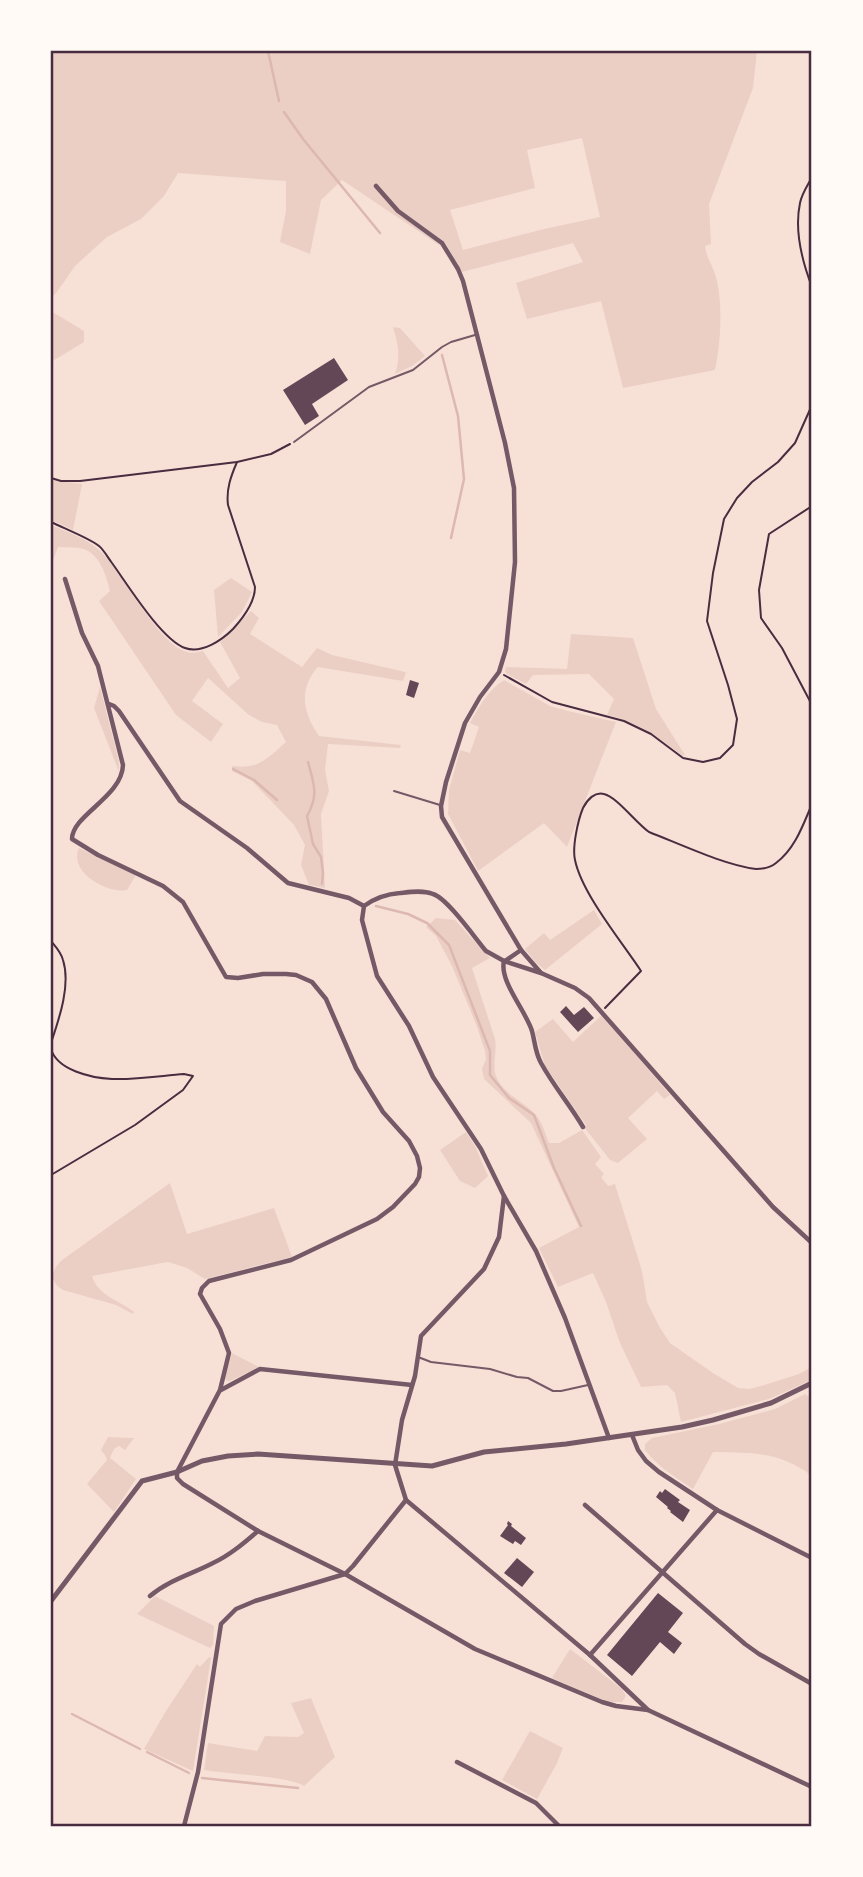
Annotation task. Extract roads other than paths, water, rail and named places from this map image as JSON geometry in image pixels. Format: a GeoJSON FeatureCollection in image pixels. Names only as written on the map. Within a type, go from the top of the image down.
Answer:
{"type":"FeatureCollection","features":[{"type":"Feature","properties":{"kind":"street"},"geometry":{"type":"LineString","coordinates":[[376,186],[398,211],[442,243],[450,254],[463,281],[505,443],[514,488],[515,562],[506,649],[499,673],[480,697],[466,723],[446,782],[441,806],[442,817],[521,950],[541,973]]}},
{"type":"Feature","properties":{"kind":"street"},"geometry":{"type":"LineString","coordinates":[[65,579],[82,633],[98,666],[122,765],[119,783],[79,823],[72,839],[174,893],[183,902],[226,976],[238,978],[263,974],[296,975],[312,982],[326,999],[356,1068],[383,1112],[409,1141],[420,1168],[419,1177],[393,1207],[377,1219],[291,1260],[209,1281],[202,1289],[200,1294],[220,1329],[229,1353],[220,1390],[177,1472],[177,1478],[258,1531],[345,1574],[457,1640],[602,1702],[648,1710],[812,1787]]}},
{"type":"Feature","properties":{"kind":"street"},"geometry":{"type":"LineString","coordinates":[[108,704],[119,711],[180,801],[247,848],[288,883],[349,898],[364,906]]}},
{"type":"Feature","properties":{"kind":"street"},"geometry":{"type":"LineString","coordinates":[[609,1437],[565,1318],[536,1251],[481,1149],[433,1077],[409,1026],[377,976],[362,920],[364,906],[389,894],[414,891],[435,894],[446,903],[486,951],[504,961],[575,988],[589,998],[773,1207],[812,1243]]}},
{"type":"Feature","properties":{"kind":"street"},"geometry":{"type":"LineString","coordinates":[[521,950],[504,961],[503,967],[508,982],[532,1031],[534,1048],[540,1061],[583,1127]]}},
{"type":"Feature","properties":{"kind":"street"},"geometry":{"type":"LineString","coordinates":[[504,1196],[499,1237],[484,1269],[421,1336],[395,1465],[406,1500],[590,1655],[648,1710]]}},
{"type":"Feature","properties":{"kind":"street"},"geometry":{"type":"LineString","coordinates":[[220,1390],[260,1369],[412,1385]]}},
{"type":"Feature","properties":{"kind":"street"},"geometry":{"type":"LineString","coordinates":[[51,1601],[142,1481],[177,1472],[202,1461],[228,1455],[258,1454],[432,1466],[484,1451],[566,1444],[682,1427],[771,1403],[812,1383]]}},
{"type":"Feature","properties":{"kind":"street"},"geometry":{"type":"LineString","coordinates":[[632,1435],[646,1461],[659,1472],[717,1510],[812,1559]]}},
{"type":"Feature","properties":{"kind":"street"},"geometry":{"type":"LineString","coordinates":[[184,1826],[198,1772],[221,1624],[236,1609],[245,1605],[345,1574],[406,1500]]}},
{"type":"Feature","properties":{"kind":"street"},"geometry":{"type":"LineString","coordinates":[[585,1505],[745,1644],[812,1684]]}},
{"type":"Feature","properties":{"kind":"street"},"geometry":{"type":"LineString","coordinates":[[590,1655],[717,1510]]}},
{"type":"Feature","properties":{"kind":"street"},"geometry":{"type":"LineString","coordinates":[[150,1595],[162,1586],[214,1563],[237,1549],[258,1531]]}},
{"type":"Feature","properties":{"kind":"street"},"geometry":{"type":"LineString","coordinates":[[457,1762],[536,1803],[559,1826]]}},
{"type":"Feature","properties":{"kind":"lane"},"geometry":{"type":"LineString","coordinates":[[294,442],[369,387],[413,370],[451,342],[476,335]]}},
{"type":"Feature","properties":{"kind":"lane"},"geometry":{"type":"LineString","coordinates":[[394,791],[441,806]]}},
{"type":"Feature","properties":{"kind":"lane"},"geometry":{"type":"LineString","coordinates":[[417,1357],[431,1362],[490,1369],[528,1378],[553,1391],[589,1385]]}},
{"type":"Feature","properties":{"kind":"waterway"},"geometry":{"type":"LineString","coordinates":[[268,51],[279,101]]}},
{"type":"Feature","properties":{"kind":"waterway"},"geometry":{"type":"LineString","coordinates":[[284,112],[380,233]]}},
{"type":"Feature","properties":{"kind":"waterway"},"geometry":{"type":"LineString","coordinates":[[442,355],[458,416],[464,479],[451,538]]}},
{"type":"Feature","properties":{"kind":"waterway"},"geometry":{"type":"LineString","coordinates":[[308,762],[314,795],[307,816],[313,844],[321,857],[322,884]]}},
{"type":"Feature","properties":{"kind":"waterway"},"geometry":{"type":"LineString","coordinates":[[233,769],[254,780],[277,800]]}},
{"type":"Feature","properties":{"kind":"waterway"},"geometry":{"type":"LineString","coordinates":[[376,906],[408,914],[427,923],[449,945],[490,1051],[490,1075],[509,1098],[534,1115],[554,1168],[581,1226]]}},
{"type":"Feature","properties":{"kind":"waterway"},"geometry":{"type":"LineString","coordinates":[[72,1714],[140,1749]]}},
{"type":"Feature","properties":{"kind":"waterway"},"geometry":{"type":"LineString","coordinates":[[147,1752],[189,1773]]}},
{"type":"Feature","properties":{"kind":"waterway"},"geometry":{"type":"LineString","coordinates":[[202,1778],[298,1788]]}}]}
